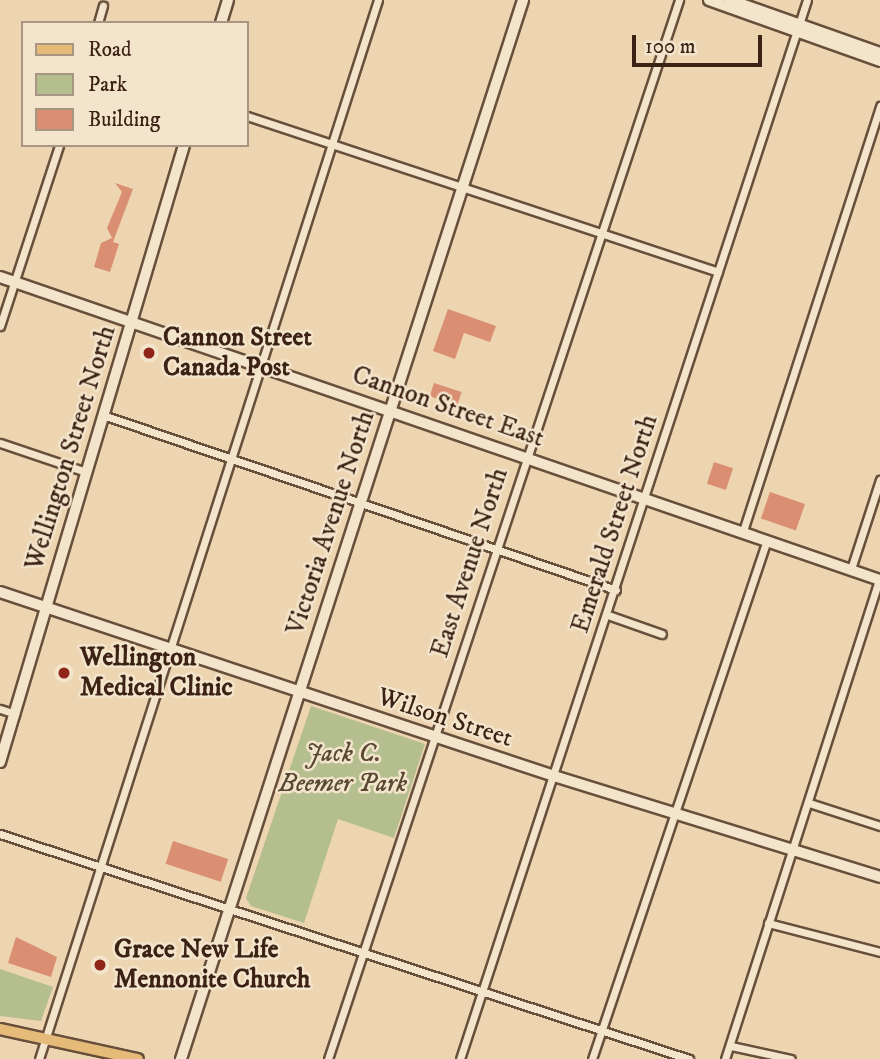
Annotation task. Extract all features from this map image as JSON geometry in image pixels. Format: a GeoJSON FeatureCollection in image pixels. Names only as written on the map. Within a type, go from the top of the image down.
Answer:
{"type":"FeatureCollection","features":[{"type":"Feature","properties":{"kind":"main road"},"geometry":{"type":"LineString","coordinates":[[222,21],[228,0]]}},
{"type":"Feature","properties":{"kind":"main road","name":"Victoria Avenue North"},"geometry":{"type":"LineString","coordinates":[[181,1059],[523,0]]}},
{"type":"Feature","properties":{"kind":"main road"},"geometry":{"type":"LineString","coordinates":[[709,0],[880,53]]}},
{"type":"Feature","properties":{"kind":"main road"},"geometry":{"type":"LineString","coordinates":[[730,0],[880,61]]}},
{"type":"Feature","properties":{"kind":"main road","name":"Wellington Street North"},"geometry":{"type":"LineString","coordinates":[[0,762],[183,147]]}},
{"type":"Feature","properties":{"kind":"main road","name":"Cannon Street East"},"geometry":{"type":"LineString","coordinates":[[0,277],[261,364],[880,580]]}},
{"type":"Feature","properties":{"kind":"main road","name":"Wilson Street"},"geometry":{"type":"LineString","coordinates":[[0,592],[299,689],[554,776],[880,877]]}},
{"type":"Feature","properties":{"kind":"main road"},"geometry":{"type":"LineString","coordinates":[[0,1029],[138,1059]]}},
{"type":"Feature","properties":{"kind":"street"},"geometry":{"type":"LineString","coordinates":[[39,1059],[378,0]]}},
{"type":"Feature","properties":{"kind":"street","name":"East Avenue North"},"geometry":{"type":"LineString","coordinates":[[328,1059],[679,0]]}},
{"type":"Feature","properties":{"kind":"street","name":"Emerald Street North"},"geometry":{"type":"LineString","coordinates":[[460,1059],[647,498],[807,0]]}},
{"type":"Feature","properties":{"kind":"street"},"geometry":{"type":"LineString","coordinates":[[99,21],[103,6]]}},
{"type":"Feature","properties":{"kind":"street"},"geometry":{"type":"LineString","coordinates":[[743,531],[880,106]]}},
{"type":"Feature","properties":{"kind":"street"},"geometry":{"type":"LineString","coordinates":[[248,116],[718,272]]}},
{"type":"Feature","properties":{"kind":"street"},"geometry":{"type":"LineString","coordinates":[[0,326],[58,147]]}},
{"type":"Feature","properties":{"kind":"street"},"geometry":{"type":"LineString","coordinates":[[103,415],[616,590]]}},
{"type":"Feature","properties":{"kind":"street"},"geometry":{"type":"LineString","coordinates":[[0,443],[86,472]]}},
{"type":"Feature","properties":{"kind":"street"},"geometry":{"type":"LineString","coordinates":[[851,569],[880,480]]}},
{"type":"Feature","properties":{"kind":"street"},"geometry":{"type":"LineString","coordinates":[[592,1059],[767,540]]}},
{"type":"Feature","properties":{"kind":"street"},"geometry":{"type":"LineString","coordinates":[[725,1059],[880,580]]}},
{"type":"Feature","properties":{"kind":"street"},"geometry":{"type":"LineString","coordinates":[[608,615],[662,634]]}},
{"type":"Feature","properties":{"kind":"street"},"geometry":{"type":"LineString","coordinates":[[0,709],[15,714]]}},
{"type":"Feature","properties":{"kind":"street"},"geometry":{"type":"LineString","coordinates":[[808,803],[880,827]]}},
{"type":"Feature","properties":{"kind":"street"},"geometry":{"type":"LineString","coordinates":[[0,834],[690,1059]]}},
{"type":"Feature","properties":{"kind":"street"},"geometry":{"type":"LineString","coordinates":[[768,923],[880,952]]}},
{"type":"Feature","properties":{"kind":"street"},"geometry":{"type":"LineString","coordinates":[[731,1046],[791,1059]]}},
{"type":"Feature","properties":{"kind":"green space","name":"Jack C. Beemer Park"},"geometry":{"type":"Polygon","coordinates":[[[311,706],[425,744],[394,838],[338,819],[304,923],[251,906],[246,898],[311,706]]]}},
{"type":"Feature","properties":{"kind":"green space"},"geometry":{"type":"Polygon","coordinates":[[[0,969],[53,987],[41,1021],[0,1016],[0,969]]]}},
{"type":"Feature","properties":{"kind":"building"},"geometry":{"type":"Polygon","coordinates":[[[115,183],[133,189],[113,242],[119,244],[110,272],[94,267],[101,243],[112,238],[107,228],[122,192],[115,183]]]}},
{"type":"Feature","properties":{"kind":"building"},"geometry":{"type":"Polygon","coordinates":[[[448,309],[496,326],[490,342],[464,333],[455,359],[433,351],[448,309]]]}},
{"type":"Feature","properties":{"kind":"building"},"geometry":{"type":"Polygon","coordinates":[[[434,383],[462,392],[457,405],[430,396],[434,383]]]}},
{"type":"Feature","properties":{"kind":"building"},"geometry":{"type":"Polygon","coordinates":[[[714,462],[733,468],[726,490],[707,484],[714,462]]]}},
{"type":"Feature","properties":{"kind":"building"},"geometry":{"type":"Polygon","coordinates":[[[770,492],[805,504],[796,531],[761,518],[770,492]]]}},
{"type":"Feature","properties":{"kind":"building"},"geometry":{"type":"Polygon","coordinates":[[[173,841],[228,859],[221,882],[166,864],[173,841]]]}},
{"type":"Feature","properties":{"kind":"building"},"geometry":{"type":"Polygon","coordinates":[[[16,937],[57,957],[51,977],[8,963],[16,937]]]}},
{"type":"Feature","properties":{"kind":"place","name":"Cannon Street Canada Post"},"geometry":{"type":"Point","coordinates":[149,353]}},
{"type":"Feature","properties":{"kind":"place","name":"Wellington Medical Clinic"},"geometry":{"type":"Point","coordinates":[64,673]}},
{"type":"Feature","properties":{"kind":"place","name":"Grace New Life Mennonite Church"},"geometry":{"type":"Point","coordinates":[100,965]}}]}
